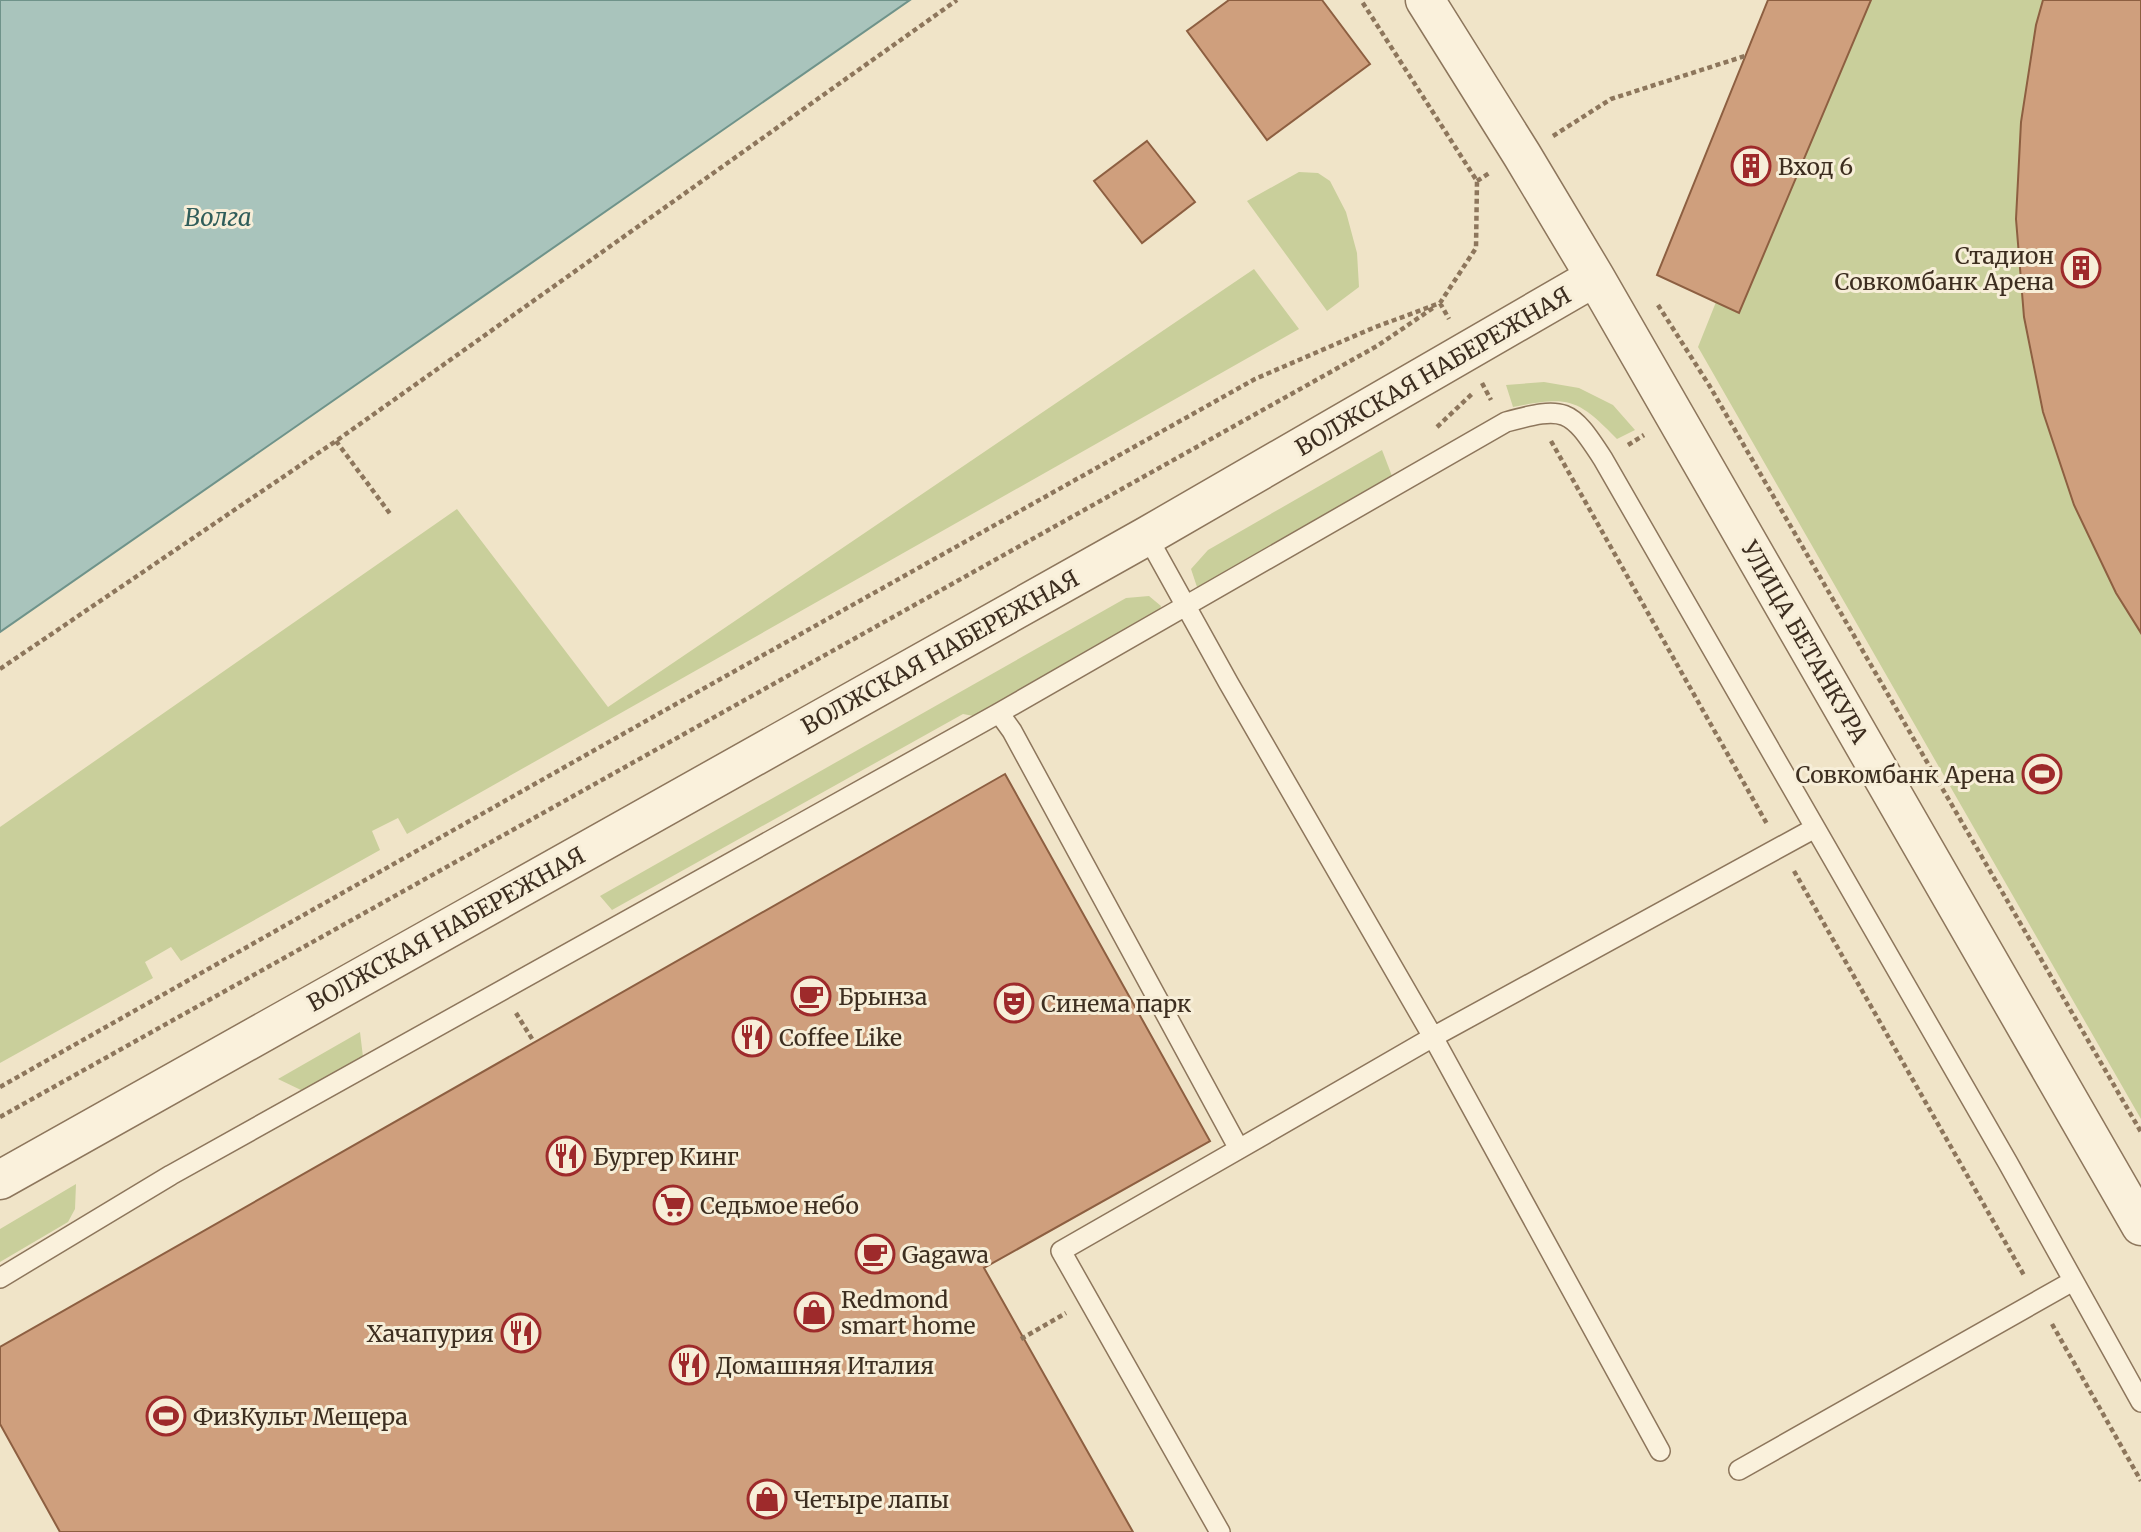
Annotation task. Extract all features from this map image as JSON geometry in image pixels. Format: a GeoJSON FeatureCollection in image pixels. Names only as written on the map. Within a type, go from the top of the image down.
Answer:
{"type":"FeatureCollection","features":[{"type":"Feature","properties":{"kind":"street","name":"ВОЛЖСКАЯ НАБЕРЕЖНАЯ"},"geometry":{"type":"LineString","coordinates":[[0,1180],[1147,536],[1595,277],[1540,152],[1426,0]]}},
{"type":"Feature","properties":{"kind":"street","name":"УЛИЦА БЕТАНКУРА"},"geometry":{"type":"LineString","coordinates":[[1595,277],[2141,1226]]}},
{"type":"Feature","properties":{"kind":"lane"},"geometry":{"type":"LineString","coordinates":[[0,1278],[171,1175],[999,713],[1506,422],[1540,413],[1566,414],[1584,430],[1603,459],[2141,1402]]}},
{"type":"Feature","properties":{"kind":"lane"},"geometry":{"type":"LineString","coordinates":[[1147,536],[1433,1037],[1660,1451]]}},
{"type":"Feature","properties":{"kind":"lane"},"geometry":{"type":"LineString","coordinates":[[999,713],[1012,731],[1239,1149]]}},
{"type":"Feature","properties":{"kind":"lane"},"geometry":{"type":"LineString","coordinates":[[1220,1532],[1061,1251],[1433,1037],[1815,828]]}},
{"type":"Feature","properties":{"kind":"lane"},"geometry":{"type":"LineString","coordinates":[[1740,1470],[2073,1281]]}},
{"type":"Feature","properties":{"kind":"path"},"geometry":{"type":"LineString","coordinates":[[0,669],[336,441],[957,0]]}},
{"type":"Feature","properties":{"kind":"path"},"geometry":{"type":"LineString","coordinates":[[0,1117],[1377,346],[1440,303],[1476,248],[1477,181],[1361,0]]}},
{"type":"Feature","properties":{"kind":"path"},"geometry":{"type":"LineString","coordinates":[[1477,181],[1540,152],[1551,137],[1611,99],[1745,57]]}},
{"type":"Feature","properties":{"kind":"path"},"geometry":{"type":"LineString","coordinates":[[1656,302],[1709,385],[2141,1132]]}},
{"type":"Feature","properties":{"kind":"path"},"geometry":{"type":"LineString","coordinates":[[0,1087],[1255,379],[1373,328],[1440,303]]}},
{"type":"Feature","properties":{"kind":"path"},"geometry":{"type":"LineString","coordinates":[[1618,451],[1646,434]]}},
{"type":"Feature","properties":{"kind":"path"},"geometry":{"type":"LineString","coordinates":[[1549,439],[2141,1481]]}},
{"type":"Feature","properties":{"kind":"path"},"geometry":{"type":"LineString","coordinates":[[336,441],[391,515]]}},
{"type":"Feature","properties":{"kind":"path"},"geometry":{"type":"LineString","coordinates":[[513,1007],[534,1042]]}},
{"type":"Feature","properties":{"kind":"path"},"geometry":{"type":"LineString","coordinates":[[1021,1339],[1090,1300]]}},
{"type":"Feature","properties":{"kind":"green space","name":"Совкомбанк Арена"},"geometry":{"type":"Polygon","coordinates":[[[1768,0],[2141,0],[2141,1119],[1698,347],[1716,302],[1657,275],[1768,0]]]}},
{"type":"Feature","properties":{"kind":"green space"},"geometry":{"type":"Polygon","coordinates":[[[1299,172],[1318,173],[1330,181],[1346,212],[1357,253],[1359,287],[1327,311],[1247,201],[1299,172]]]}},
{"type":"Feature","properties":{"kind":"green space"},"geometry":{"type":"Polygon","coordinates":[[[1254,269],[1299,329],[407,834],[398,818],[372,831],[380,850],[181,961],[171,947],[145,962],[153,978],[0,1063],[0,827],[457,509],[608,707],[1254,269]]]}},
{"type":"Feature","properties":{"kind":"green space"},"geometry":{"type":"Polygon","coordinates":[[[1544,382],[1579,388],[1613,405],[1635,430],[1617,439],[1592,415],[1560,401],[1513,407],[1506,385],[1544,382]]]}},
{"type":"Feature","properties":{"kind":"green space"},"geometry":{"type":"Polygon","coordinates":[[[1382,450],[1392,476],[1208,584],[1197,587],[1191,569],[1208,550],[1382,450]]]}},
{"type":"Feature","properties":{"kind":"green space"},"geometry":{"type":"Polygon","coordinates":[[[1149,596],[1161,606],[1158,615],[979,717],[963,714],[612,910],[600,896],[1126,598],[1149,596]]]}},
{"type":"Feature","properties":{"kind":"green space"},"geometry":{"type":"Polygon","coordinates":[[[360,1032],[363,1057],[303,1091],[278,1079],[360,1032]]]}},
{"type":"Feature","properties":{"kind":"green space"},"geometry":{"type":"Polygon","coordinates":[[[76,1184],[75,1209],[68,1222],[0,1262],[0,1229],[76,1184]]]}},
{"type":"Feature","properties":{"kind":"water","name":"Волга"},"geometry":{"type":"Polygon","coordinates":[[[0,0],[910,0],[0,632],[0,0]]]}},
{"type":"Feature","properties":{"kind":"building"},"geometry":{"type":"Polygon","coordinates":[[[1229,0],[1322,0],[1370,64],[1267,140],[1187,31],[1229,0]]]}},
{"type":"Feature","properties":{"kind":"building","name":"Вход 6"},"geometry":{"type":"Polygon","coordinates":[[[1768,0],[1871,0],[1739,313],[1657,275],[1768,0]]]}},
{"type":"Feature","properties":{"kind":"building","name":"Стадион Совкомбанк Арена"},"geometry":{"type":"Polygon","coordinates":[[[2043,0],[2141,0],[2141,633],[2116,593],[2074,505],[2043,412],[2024,317],[2016,219],[2021,122],[2036,25],[2043,0]]]}},
{"type":"Feature","properties":{"kind":"building"},"geometry":{"type":"Polygon","coordinates":[[[1147,141],[1195,202],[1142,243],[1094,181],[1147,141]]]}},
{"type":"Feature","properties":{"kind":"building","name":"Седьмое небо"},"geometry":{"type":"Polygon","coordinates":[[[1005,774],[1210,1141],[984,1268],[1133,1532],[60,1532],[0,1424],[0,1347],[1005,774]]]}},
{"type":"Feature","properties":{"kind":"place","name":"Вход 6"},"geometry":{"type":"Point","coordinates":[1751,166]}},
{"type":"Feature","properties":{"kind":"place","name":"Стадион Совкомбанк Арена"},"geometry":{"type":"Point","coordinates":[2081,268]}},
{"type":"Feature","properties":{"kind":"place","name":"Совкомбанк Арена"},"geometry":{"type":"Point","coordinates":[2042,774]}},
{"type":"Feature","properties":{"kind":"place","name":"Брынза"},"geometry":{"type":"Point","coordinates":[811,996]}},
{"type":"Feature","properties":{"kind":"place","name":"Синема парк"},"geometry":{"type":"Point","coordinates":[1014,1003]}},
{"type":"Feature","properties":{"kind":"place","name":"Coffee Like"},"geometry":{"type":"Point","coordinates":[752,1037]}},
{"type":"Feature","properties":{"kind":"place","name":"Бургер Кинг"},"geometry":{"type":"Point","coordinates":[566,1156]}},
{"type":"Feature","properties":{"kind":"place","name":"Седьмое небо"},"geometry":{"type":"Point","coordinates":[673,1205]}},
{"type":"Feature","properties":{"kind":"place","name":"Gagawa"},"geometry":{"type":"Point","coordinates":[875,1254]}},
{"type":"Feature","properties":{"kind":"place","name":"Redmond smart home"},"geometry":{"type":"Point","coordinates":[814,1312]}},
{"type":"Feature","properties":{"kind":"place","name":"Хачапурия"},"geometry":{"type":"Point","coordinates":[521,1333]}},
{"type":"Feature","properties":{"kind":"place","name":"Домашняя Италия"},"geometry":{"type":"Point","coordinates":[689,1365]}},
{"type":"Feature","properties":{"kind":"place","name":"ФизКульт Мещера"},"geometry":{"type":"Point","coordinates":[166,1416]}},
{"type":"Feature","properties":{"kind":"place","name":"Четыре лапы"},"geometry":{"type":"Point","coordinates":[767,1499]}}]}
